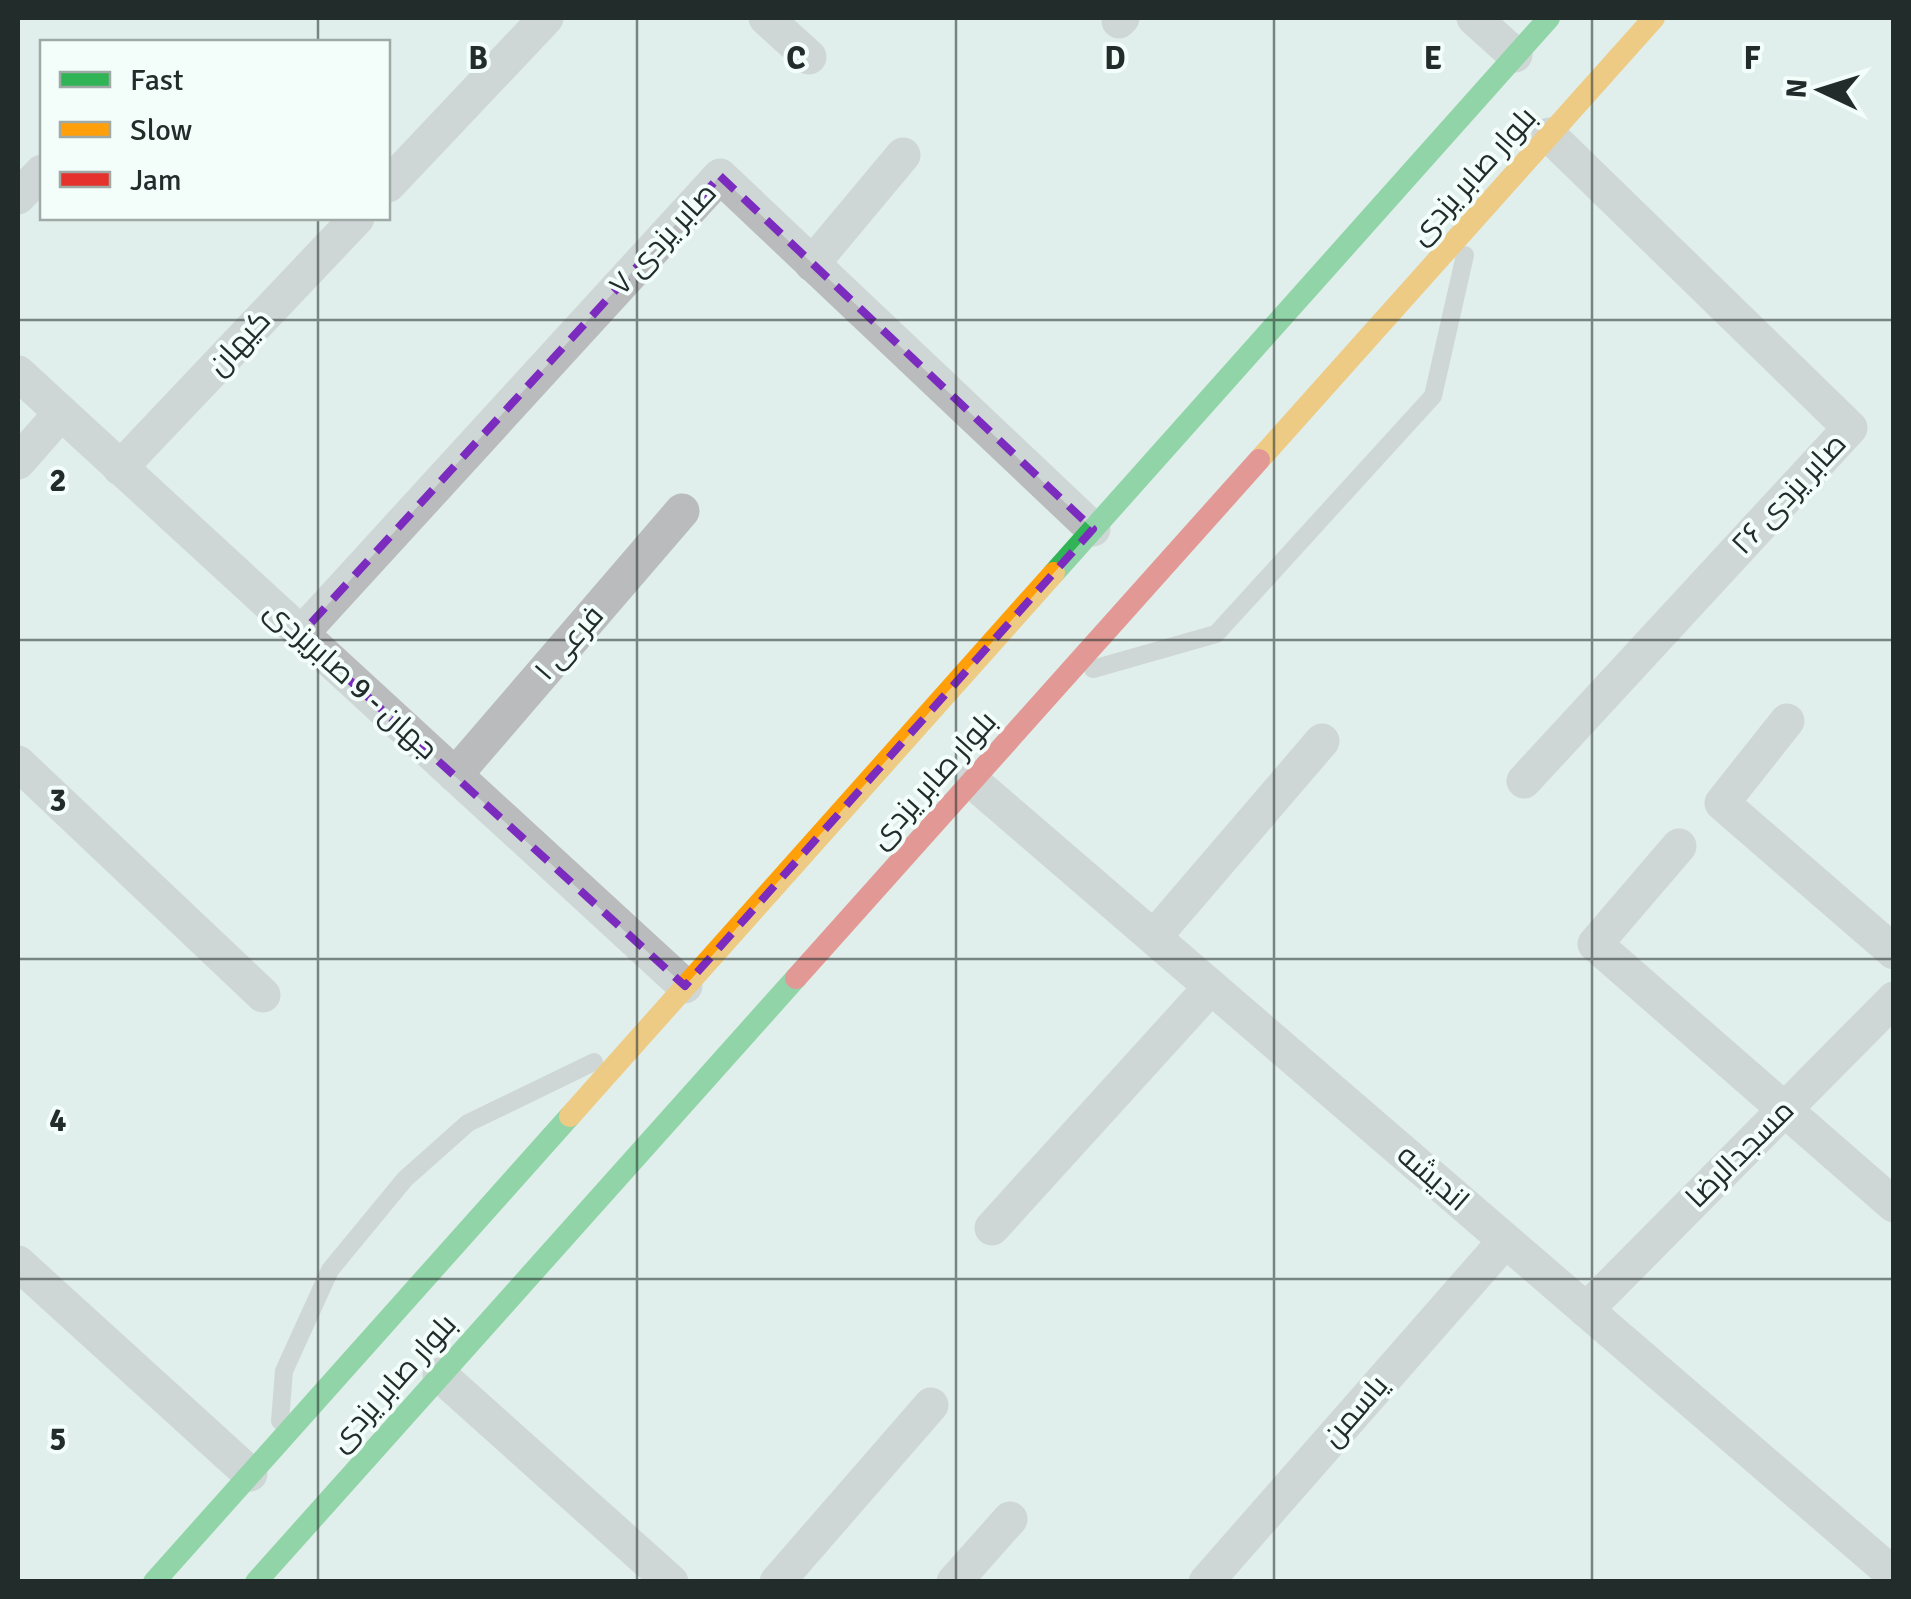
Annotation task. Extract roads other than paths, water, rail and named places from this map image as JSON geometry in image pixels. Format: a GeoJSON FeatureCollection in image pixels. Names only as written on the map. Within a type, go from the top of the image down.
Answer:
{"type":"FeatureCollection","features":[{"type":"Feature","properties":{"kind":"main road","name":"بلوار صابر یزدی"},"geometry":{"type":"LineString","coordinates":[[154,1582],[1092,530],[1271,344],[1549,18]]}},
{"type":"Feature","properties":{"kind":"main road","name":"بلوار صابر یزدی"},"geometry":{"type":"LineString","coordinates":[[256,1582],[1064,677],[1315,383],[1473,220],[1654,18]]}},
{"type":"Feature","properties":{"kind":"street"},"geometry":{"type":"LineString","coordinates":[[390,184],[546,18]]}},
{"type":"Feature","properties":{"kind":"street"},"geometry":{"type":"LineString","coordinates":[[766,18],[809,57]]}},
{"type":"Feature","properties":{"kind":"street"},"geometry":{"type":"LineString","coordinates":[[1474,18],[1516,55]]}},
{"type":"Feature","properties":{"kind":"street","name":"صابر یزدی ۲۶"},"geometry":{"type":"LineString","coordinates":[[1524,781],[1850,428],[1549,136]]}},
{"type":"Feature","properties":{"kind":"street"},"geometry":{"type":"LineString","coordinates":[[812,264],[904,155]]}},
{"type":"Feature","properties":{"kind":"street"},"geometry":{"type":"LineString","coordinates":[[18,197],[40,174]]}},
{"type":"Feature","properties":{"kind":"street","name":"صابر یزدی ۷"},"geometry":{"type":"LineString","coordinates":[[300,635],[720,176],[1092,530]]}},
{"type":"Feature","properties":{"kind":"street","name":"کیهان"},"geometry":{"type":"LineString","coordinates":[[120,468],[355,220]]}},
{"type":"Feature","properties":{"kind":"street","name":"جهان - 9 صابریزدی"},"geometry":{"type":"LineString","coordinates":[[18,373],[684,986]]}},
{"type":"Feature","properties":{"kind":"street"},"geometry":{"type":"LineString","coordinates":[[18,462],[61,413]]}},
{"type":"Feature","properties":{"kind":"street","name":"فرعی ۱"},"geometry":{"type":"LineString","coordinates":[[455,775],[682,511]]}},
{"type":"Feature","properties":{"kind":"street"},"geometry":{"type":"LineString","coordinates":[[1786,721],[1722,803],[1894,952]]}},
{"type":"Feature","properties":{"kind":"street"},"geometry":{"type":"LineString","coordinates":[[1154,937],[1322,741]]}},
{"type":"Feature","properties":{"kind":"street"},"geometry":{"type":"LineString","coordinates":[[18,763],[263,994]]}},
{"type":"Feature","properties":{"kind":"street","name":"اندیشه"},"geometry":{"type":"LineString","coordinates":[[972,781],[1894,1575]]}},
{"type":"Feature","properties":{"kind":"street"},"geometry":{"type":"LineString","coordinates":[[1678,846],[1595,944],[1894,1204]]}},
{"type":"Feature","properties":{"kind":"street"},"geometry":{"type":"LineString","coordinates":[[992,1228],[1211,987]]}},
{"type":"Feature","properties":{"kind":"street","name":"مسجدالرضا"},"geometry":{"type":"LineString","coordinates":[[1586,1310],[1894,998]]}},
{"type":"Feature","properties":{"kind":"street","name":"یاسمن"},"geometry":{"type":"LineString","coordinates":[[1206,1582],[1505,1241]]}},
{"type":"Feature","properties":{"kind":"street"},"geometry":{"type":"LineString","coordinates":[[18,1263],[250,1474]]}},
{"type":"Feature","properties":{"kind":"street"},"geometry":{"type":"LineString","coordinates":[[440,1375],[671,1582]]}},
{"type":"Feature","properties":{"kind":"street"},"geometry":{"type":"LineString","coordinates":[[777,1582],[931,1405]]}},
{"type":"Feature","properties":{"kind":"street"},"geometry":{"type":"LineString","coordinates":[[954,1582],[1010,1519]]}},
{"type":"Feature","properties":{"kind":"lane"},"geometry":{"type":"LineString","coordinates":[[1064,677],[1216,634],[1432,396],[1473,220]]}},
{"type":"Feature","properties":{"kind":"lane"},"geometry":{"type":"LineString","coordinates":[[278,1442],[284,1371],[330,1270],[405,1179],[468,1123],[631,1046]]}}]}
